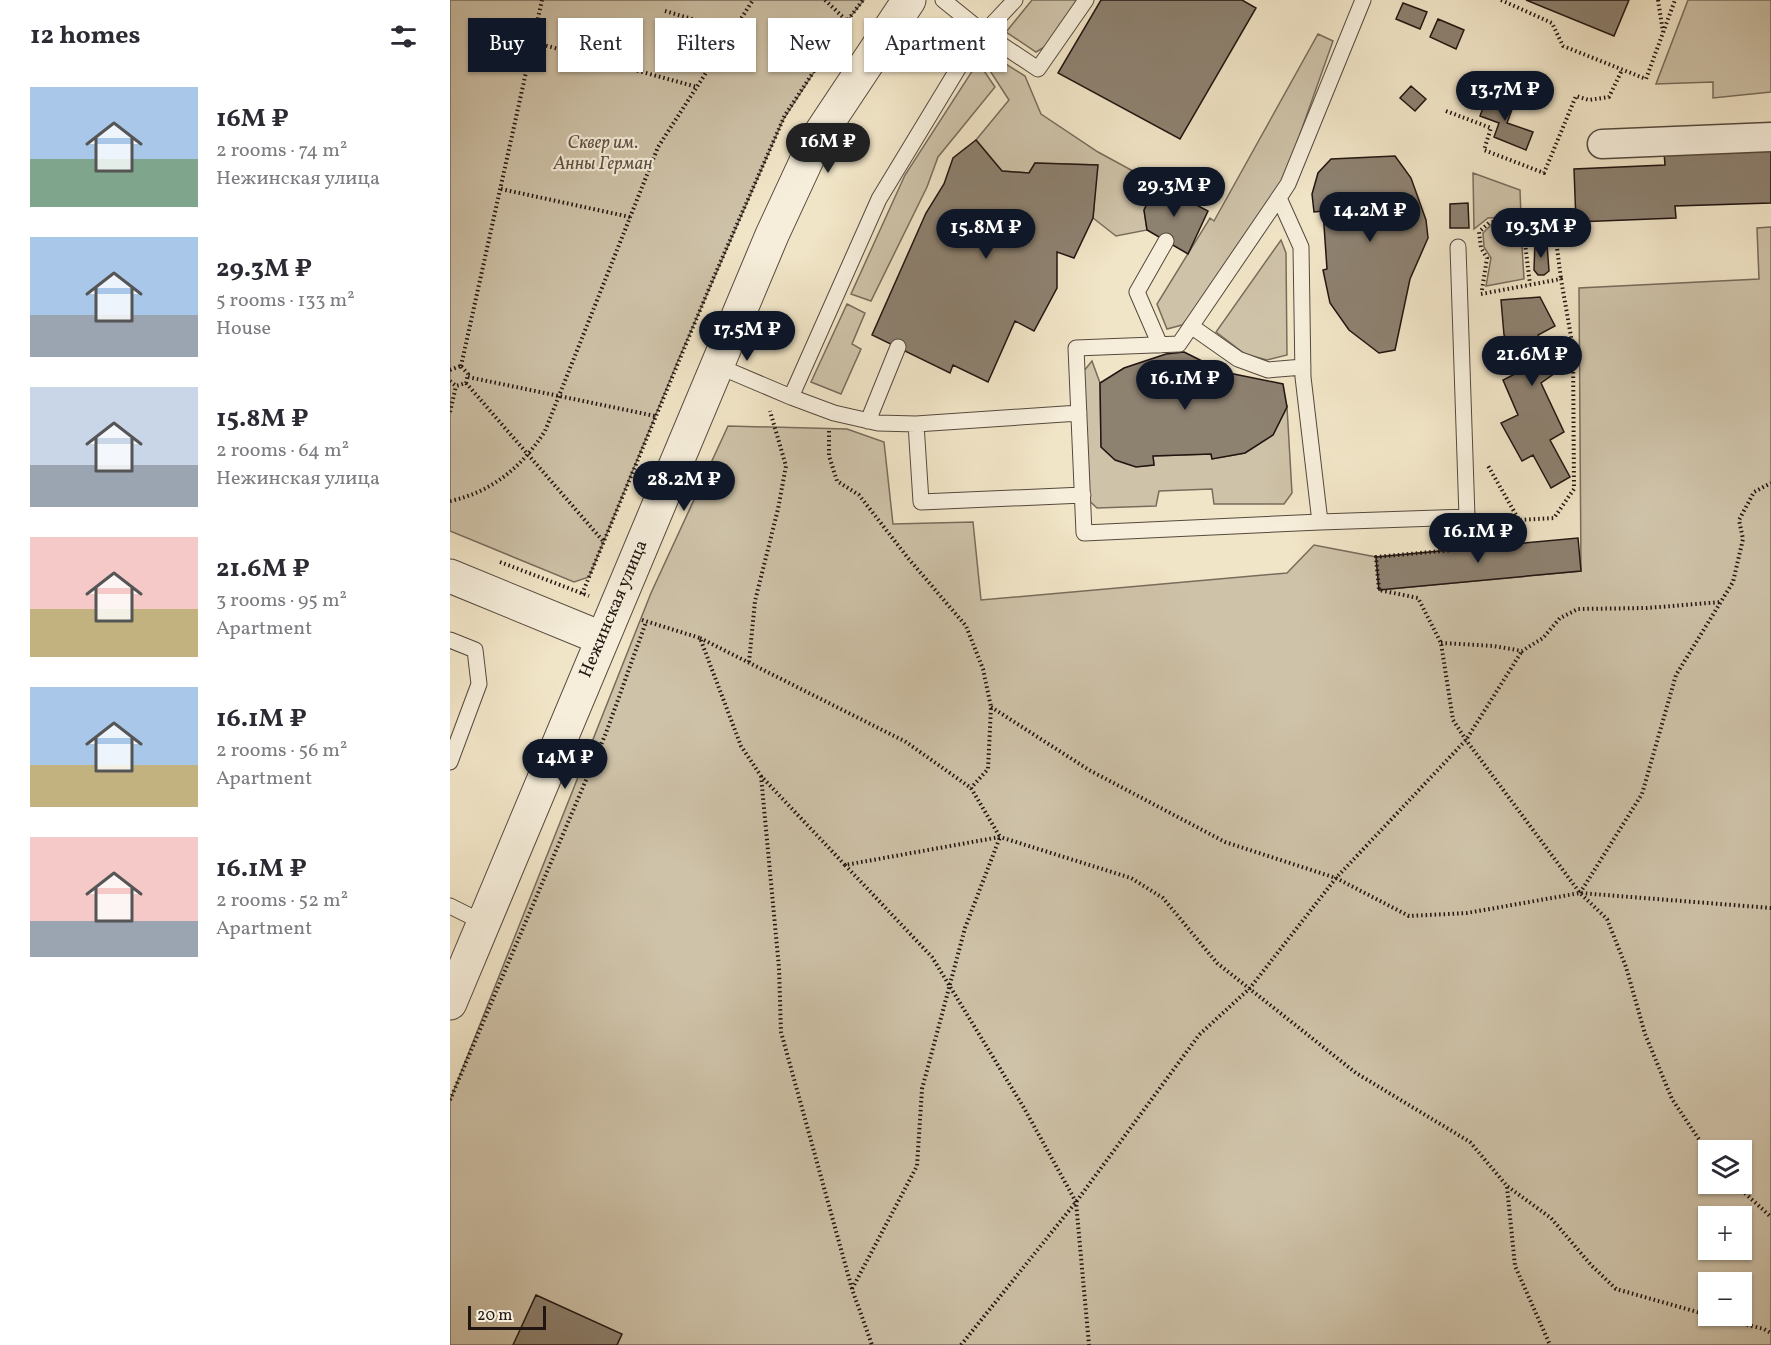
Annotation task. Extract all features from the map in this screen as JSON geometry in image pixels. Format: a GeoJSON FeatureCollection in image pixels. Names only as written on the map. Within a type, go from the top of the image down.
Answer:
{"type":"FeatureCollection","features":[{"type":"Feature","properties":{"kind":"street","name":"Нежинская улица"},"geometry":{"type":"LineString","coordinates":[[450,1003],[482,922],[772,235],[816,140],[909,0]]}},
{"type":"Feature","properties":{"kind":"street"},"geometry":{"type":"LineString","coordinates":[[1602,144],[1771,137]]}},
{"type":"Feature","properties":{"kind":"street"},"geometry":{"type":"LineString","coordinates":[[450,576],[602,638]]}},
{"type":"Feature","properties":{"kind":"lane"},"geometry":{"type":"LineString","coordinates":[[943,0],[965,18]]}},
{"type":"Feature","properties":{"kind":"lane"},"geometry":{"type":"LineString","coordinates":[[998,18],[1015,0]]}},
{"type":"Feature","properties":{"kind":"lane"},"geometry":{"type":"LineString","coordinates":[[1007,48],[1038,69],[1086,0]]}},
{"type":"Feature","properties":{"kind":"lane"},"geometry":{"type":"LineString","coordinates":[[1320,522],[1303,366],[1302,247],[1279,198],[1288,184],[1363,0]]}},
{"type":"Feature","properties":{"kind":"lane"},"geometry":{"type":"LineString","coordinates":[[791,397],[879,199],[956,72]]}},
{"type":"Feature","properties":{"kind":"lane"},"geometry":{"type":"LineString","coordinates":[[1288,184],[1179,345],[1076,348],[1084,533],[1467,517],[1458,246]]}},
{"type":"Feature","properties":{"kind":"lane"},"geometry":{"type":"LineString","coordinates":[[1160,345],[1137,292],[1166,242]]}},
{"type":"Feature","properties":{"kind":"lane"},"geometry":{"type":"LineString","coordinates":[[1191,326],[1238,359],[1268,370],[1303,366]]}},
{"type":"Feature","properties":{"kind":"lane"},"geometry":{"type":"LineString","coordinates":[[868,421],[898,347]]}},
{"type":"Feature","properties":{"kind":"lane"},"geometry":{"type":"LineString","coordinates":[[718,366],[834,413],[868,421],[916,424],[1079,413]]}},
{"type":"Feature","properties":{"kind":"lane"},"geometry":{"type":"LineString","coordinates":[[916,424],[921,502],[1083,495]]}},
{"type":"Feature","properties":{"kind":"lane"},"geometry":{"type":"LineString","coordinates":[[450,640],[475,650],[479,684],[450,762]]}},
{"type":"Feature","properties":{"kind":"lane"},"geometry":{"type":"LineString","coordinates":[[450,906],[482,922]]}},
{"type":"Feature","properties":{"kind":"path"},"geometry":{"type":"LineString","coordinates":[[538,18],[542,0]]}},
{"type":"Feature","properties":{"kind":"path"},"geometry":{"type":"LineString","coordinates":[[741,18],[753,0]]}},
{"type":"Feature","properties":{"kind":"path"},"geometry":{"type":"LineString","coordinates":[[825,0],[844,18]]}},
{"type":"Feature","properties":{"kind":"path"},"geometry":{"type":"LineString","coordinates":[[849,18],[863,0]]}},
{"type":"Feature","properties":{"kind":"path"},"geometry":{"type":"LineString","coordinates":[[1501,0],[1552,23],[1563,46],[1646,79],[1675,0]]}},
{"type":"Feature","properties":{"kind":"path"},"geometry":{"type":"LineString","coordinates":[[1658,0],[1663,33]]}},
{"type":"Feature","properties":{"kind":"path"},"geometry":{"type":"LineString","coordinates":[[664,11],[688,18]]}},
{"type":"Feature","properties":{"kind":"path"},"geometry":{"type":"LineString","coordinates":[[546,46],[697,87]]}},
{"type":"Feature","properties":{"kind":"path"},"geometry":{"type":"LineString","coordinates":[[1446,111],[1491,128],[1484,150],[1544,172],[1576,96],[1589,100],[1609,97],[1622,70]]}},
{"type":"Feature","properties":{"kind":"path"},"geometry":{"type":"LineString","coordinates":[[461,366],[526,72]]}},
{"type":"Feature","properties":{"kind":"path"},"geometry":{"type":"LineString","coordinates":[[450,501],[467,497],[500,480],[529,455],[545,431],[658,147],[707,72]]}},
{"type":"Feature","properties":{"kind":"path"},"geometry":{"type":"LineString","coordinates":[[494,560],[582,593],[655,416],[785,115],[813,72]]}},
{"type":"Feature","properties":{"kind":"path"},"geometry":{"type":"LineString","coordinates":[[501,189],[630,217]]}},
{"type":"Feature","properties":{"kind":"path"},"geometry":{"type":"LineString","coordinates":[[1477,303],[1482,293],[1487,258],[1481,248],[1479,232],[1490,222],[1514,222],[1523,227],[1530,284]]}},
{"type":"Feature","properties":{"kind":"path"},"geometry":{"type":"LineString","coordinates":[[1483,468],[1483,457],[1519,520],[1554,518],[1574,489],[1573,348],[1556,240],[1547,236],[1526,237]]}},
{"type":"Feature","properties":{"kind":"path"},"geometry":{"type":"LineString","coordinates":[[1482,293],[1561,279]]}},
{"type":"Feature","properties":{"kind":"path"},"geometry":{"type":"LineString","coordinates":[[450,370],[461,366]]}},
{"type":"Feature","properties":{"kind":"path"},"geometry":{"type":"LineString","coordinates":[[456,386],[466,382],[468,377],[467,371],[461,366]]}},
{"type":"Feature","properties":{"kind":"path"},"geometry":{"type":"LineString","coordinates":[[468,377],[655,416]]}},
{"type":"Feature","properties":{"kind":"path"},"geometry":{"type":"LineString","coordinates":[[450,381],[456,386]]}},
{"type":"Feature","properties":{"kind":"path"},"geometry":{"type":"LineString","coordinates":[[466,382],[603,541]]}},
{"type":"Feature","properties":{"kind":"path"},"geometry":{"type":"LineString","coordinates":[[450,412],[456,386]]}},
{"type":"Feature","properties":{"kind":"path"},"geometry":{"type":"LineString","coordinates":[[749,662],[755,601],[778,509],[786,466],[769,409]]}},
{"type":"Feature","properties":{"kind":"path"},"geometry":{"type":"LineString","coordinates":[[834,413],[829,428],[828,456],[837,481],[860,495],[966,626],[983,669],[991,707],[988,769],[971,788]]}},
{"type":"Feature","properties":{"kind":"path"},"geometry":{"type":"LineString","coordinates":[[1581,893],[1642,794],[1676,675],[1733,582],[1743,539],[1738,520],[1754,492],[1771,483]]}},
{"type":"Feature","properties":{"kind":"path"},"geometry":{"type":"LineString","coordinates":[[1486,524],[1486,547],[1376,557],[1379,590],[1418,598],[1441,643],[1453,720],[1581,893],[1607,919],[1626,967],[1645,1034],[1672,1099],[1699,1140]]}},
{"type":"Feature","properties":{"kind":"path"},"geometry":{"type":"LineString","coordinates":[[961,1345],[1076,1202],[1199,1035],[1250,988],[1336,878],[1466,740],[1522,651],[1543,638],[1560,618],[1578,609],[1647,608],[1721,602]]}},
{"type":"Feature","properties":{"kind":"path"},"geometry":{"type":"LineString","coordinates":[[450,1100],[606,733],[646,622],[700,638],[906,742],[971,788],[1000,837]]}},
{"type":"Feature","properties":{"kind":"path"},"geometry":{"type":"LineString","coordinates":[[700,638],[741,746],[761,776],[932,957],[1024,1107],[1076,1202],[1089,1345]]}},
{"type":"Feature","properties":{"kind":"path"},"geometry":{"type":"LineString","coordinates":[[1441,643],[1494,645],[1522,651]]}},
{"type":"Feature","properties":{"kind":"path"},"geometry":{"type":"LineString","coordinates":[[991,707],[1089,770],[1225,842],[1336,878],[1409,916],[1467,914],[1581,893],[1771,908]]}},
{"type":"Feature","properties":{"kind":"path"},"geometry":{"type":"LineString","coordinates":[[761,776],[779,968],[781,1032],[852,1289],[872,1345]]}},
{"type":"Feature","properties":{"kind":"path"},"geometry":{"type":"LineString","coordinates":[[844,865],[1000,837],[1131,878],[1163,898],[1217,963],[1356,1073],[1470,1142],[1507,1186],[1551,1218],[1591,1265],[1616,1289],[1698,1312]]}},
{"type":"Feature","properties":{"kind":"path"},"geometry":{"type":"LineString","coordinates":[[852,1289],[916,1166],[922,1089],[965,928],[1000,837]]}},
{"type":"Feature","properties":{"kind":"path"},"geometry":{"type":"LineString","coordinates":[[1507,1186],[1515,1266],[1550,1345]]}},
{"type":"Feature","properties":{"kind":"path"},"geometry":{"type":"LineString","coordinates":[[1746,1194],[1771,1217]]}},
{"type":"Feature","properties":{"kind":"path"},"geometry":{"type":"LineString","coordinates":[[1752,1326],[1771,1333]]}},
{"type":"Feature","properties":{"kind":"green space","name":"Сквер им. Анны Герман"},"geometry":{"type":"Polygon","coordinates":[[[450,0],[864,0],[849,18],[768,18],[768,72],[814,72],[783,120],[677,363],[589,577],[574,582],[450,531],[450,0]]]}},
{"type":"Feature","properties":{"kind":"green space"},"geometry":{"type":"Polygon","coordinates":[[[1032,0],[1078,0],[1048,45],[1036,52],[1007,31],[1032,0]]]}},
{"type":"Feature","properties":{"kind":"green space"},"geometry":{"type":"Polygon","coordinates":[[[1688,0],[1771,0],[1771,92],[1713,98],[1713,82],[1656,84],[1688,0]]]}},
{"type":"Feature","properties":{"kind":"green space"},"geometry":{"type":"Polygon","coordinates":[[[1318,34],[1333,41],[1283,182],[1196,313],[1182,325],[1167,329],[1157,304],[1210,218],[1214,221],[1318,34]]]}},
{"type":"Feature","properties":{"kind":"green space"},"geometry":{"type":"Polygon","coordinates":[[[1007,65],[1025,76],[1041,114],[1098,152],[1157,184],[1144,210],[1147,230],[1116,236],[1093,218],[1097,165],[1035,163],[1029,173],[1002,171],[976,140],[1009,100],[991,72],[1007,72],[1007,65]]]}},
{"type":"Feature","properties":{"kind":"green space"},"geometry":{"type":"Polygon","coordinates":[[[972,72],[985,72],[995,87],[938,157],[927,187],[871,301],[851,294],[905,175],[972,72]]]}},
{"type":"Feature","properties":{"kind":"green space"},"geometry":{"type":"Polygon","coordinates":[[[1473,173],[1520,190],[1521,217],[1488,218],[1474,229],[1473,173]]]}},
{"type":"Feature","properties":{"kind":"green space"},"geometry":{"type":"Polygon","coordinates":[[[1491,225],[1509,225],[1521,231],[1524,279],[1486,286],[1491,258],[1484,247],[1483,233],[1491,225]]]}},
{"type":"Feature","properties":{"kind":"green space"},"geometry":{"type":"Polygon","coordinates":[[[1771,227],[1771,1345],[450,1345],[450,1100],[651,593],[728,426],[847,429],[884,442],[893,524],[973,522],[981,600],[1287,573],[1314,545],[1376,557],[1379,590],[1581,571],[1579,288],[1759,279],[1757,228],[1771,227]]]}},
{"type":"Feature","properties":{"kind":"green space"},"geometry":{"type":"Polygon","coordinates":[[[1281,240],[1286,253],[1287,355],[1267,360],[1245,354],[1216,332],[1281,240]]]}},
{"type":"Feature","properties":{"kind":"green space"},"geometry":{"type":"Polygon","coordinates":[[[847,304],[865,313],[852,344],[861,349],[841,394],[811,382],[847,304]]]}},
{"type":"Feature","properties":{"kind":"green space"},"geometry":{"type":"Polygon","coordinates":[[[1092,361],[1100,383],[1101,447],[1119,461],[1131,465],[1154,465],[1153,456],[1211,454],[1212,459],[1245,453],[1273,435],[1287,407],[1292,493],[1284,504],[1214,504],[1212,489],[1159,491],[1156,506],[1097,508],[1083,495],[1078,378],[1092,361]]]}},
{"type":"Feature","properties":{"kind":"building"},"geometry":{"type":"Polygon","coordinates":[[[1101,0],[1242,0],[1256,8],[1180,139],[1058,73],[1101,0]]]}},
{"type":"Feature","properties":{"kind":"building"},"geometry":{"type":"Polygon","coordinates":[[[1526,0],[1629,0],[1614,36],[1526,0]]]}},
{"type":"Feature","properties":{"kind":"building"},"geometry":{"type":"Polygon","coordinates":[[[1403,3],[1427,12],[1420,29],[1396,19],[1403,3]]]}},
{"type":"Feature","properties":{"kind":"building"},"geometry":{"type":"Polygon","coordinates":[[[1438,19],[1464,30],[1456,49],[1430,37],[1438,19]]]}},
{"type":"Feature","properties":{"kind":"building"},"geometry":{"type":"Polygon","coordinates":[[[1411,86],[1426,99],[1415,111],[1400,98],[1411,86]]]}},
{"type":"Feature","properties":{"kind":"building"},"geometry":{"type":"Polygon","coordinates":[[[1488,94],[1514,104],[1507,123],[1533,132],[1526,150],[1494,137],[1499,123],[1480,116],[1488,94]]]}},
{"type":"Feature","properties":{"kind":"building"},"geometry":{"type":"Polygon","coordinates":[[[976,140],[1002,171],[1029,173],[1035,163],[1098,165],[1093,218],[1074,258],[1057,252],[1057,288],[1034,331],[1015,321],[988,382],[953,365],[950,373],[872,335],[926,213],[944,184],[953,158],[976,140]]]}},
{"type":"Feature","properties":{"kind":"building"},"geometry":{"type":"Polygon","coordinates":[[[1771,148],[1771,203],[1675,206],[1676,218],[1576,222],[1574,169],[1665,165],[1664,152],[1771,148]]]}},
{"type":"Feature","properties":{"kind":"building"},"geometry":{"type":"Polygon","coordinates":[[[1395,156],[1411,178],[1426,220],[1428,238],[1410,279],[1395,350],[1379,353],[1349,330],[1330,303],[1323,270],[1327,269],[1323,211],[1314,212],[1312,194],[1318,173],[1331,159],[1395,156]]]}},
{"type":"Feature","properties":{"kind":"building"},"geometry":{"type":"Polygon","coordinates":[[[1157,184],[1208,211],[1188,254],[1147,230],[1144,210],[1157,184]]]}},
{"type":"Feature","properties":{"kind":"building"},"geometry":{"type":"Polygon","coordinates":[[[1468,203],[1469,228],[1450,228],[1450,204],[1468,203]]]}},
{"type":"Feature","properties":{"kind":"building"},"geometry":{"type":"Polygon","coordinates":[[[1535,241],[1547,244],[1549,271],[1544,275],[1538,275],[1534,270],[1535,241]]]}},
{"type":"Feature","properties":{"kind":"building"},"geometry":{"type":"Polygon","coordinates":[[[1540,297],[1555,326],[1538,335],[1558,371],[1541,383],[1564,432],[1550,440],[1570,477],[1551,488],[1533,455],[1522,461],[1501,423],[1518,415],[1503,380],[1517,373],[1506,356],[1514,350],[1504,335],[1501,300],[1540,297]]]}},
{"type":"Feature","properties":{"kind":"building"},"geometry":{"type":"Polygon","coordinates":[[[1184,352],[1224,372],[1283,384],[1287,407],[1273,435],[1245,453],[1212,459],[1211,454],[1153,456],[1154,465],[1136,467],[1115,460],[1101,447],[1100,383],[1124,368],[1166,354],[1184,352]]]}},
{"type":"Feature","properties":{"kind":"building"},"geometry":{"type":"Polygon","coordinates":[[[1578,538],[1581,571],[1379,590],[1376,557],[1578,538]]]}},
{"type":"Feature","properties":{"kind":"building"},"geometry":{"type":"Polygon","coordinates":[[[536,1295],[622,1334],[617,1345],[513,1345],[536,1295]]]}}]}
